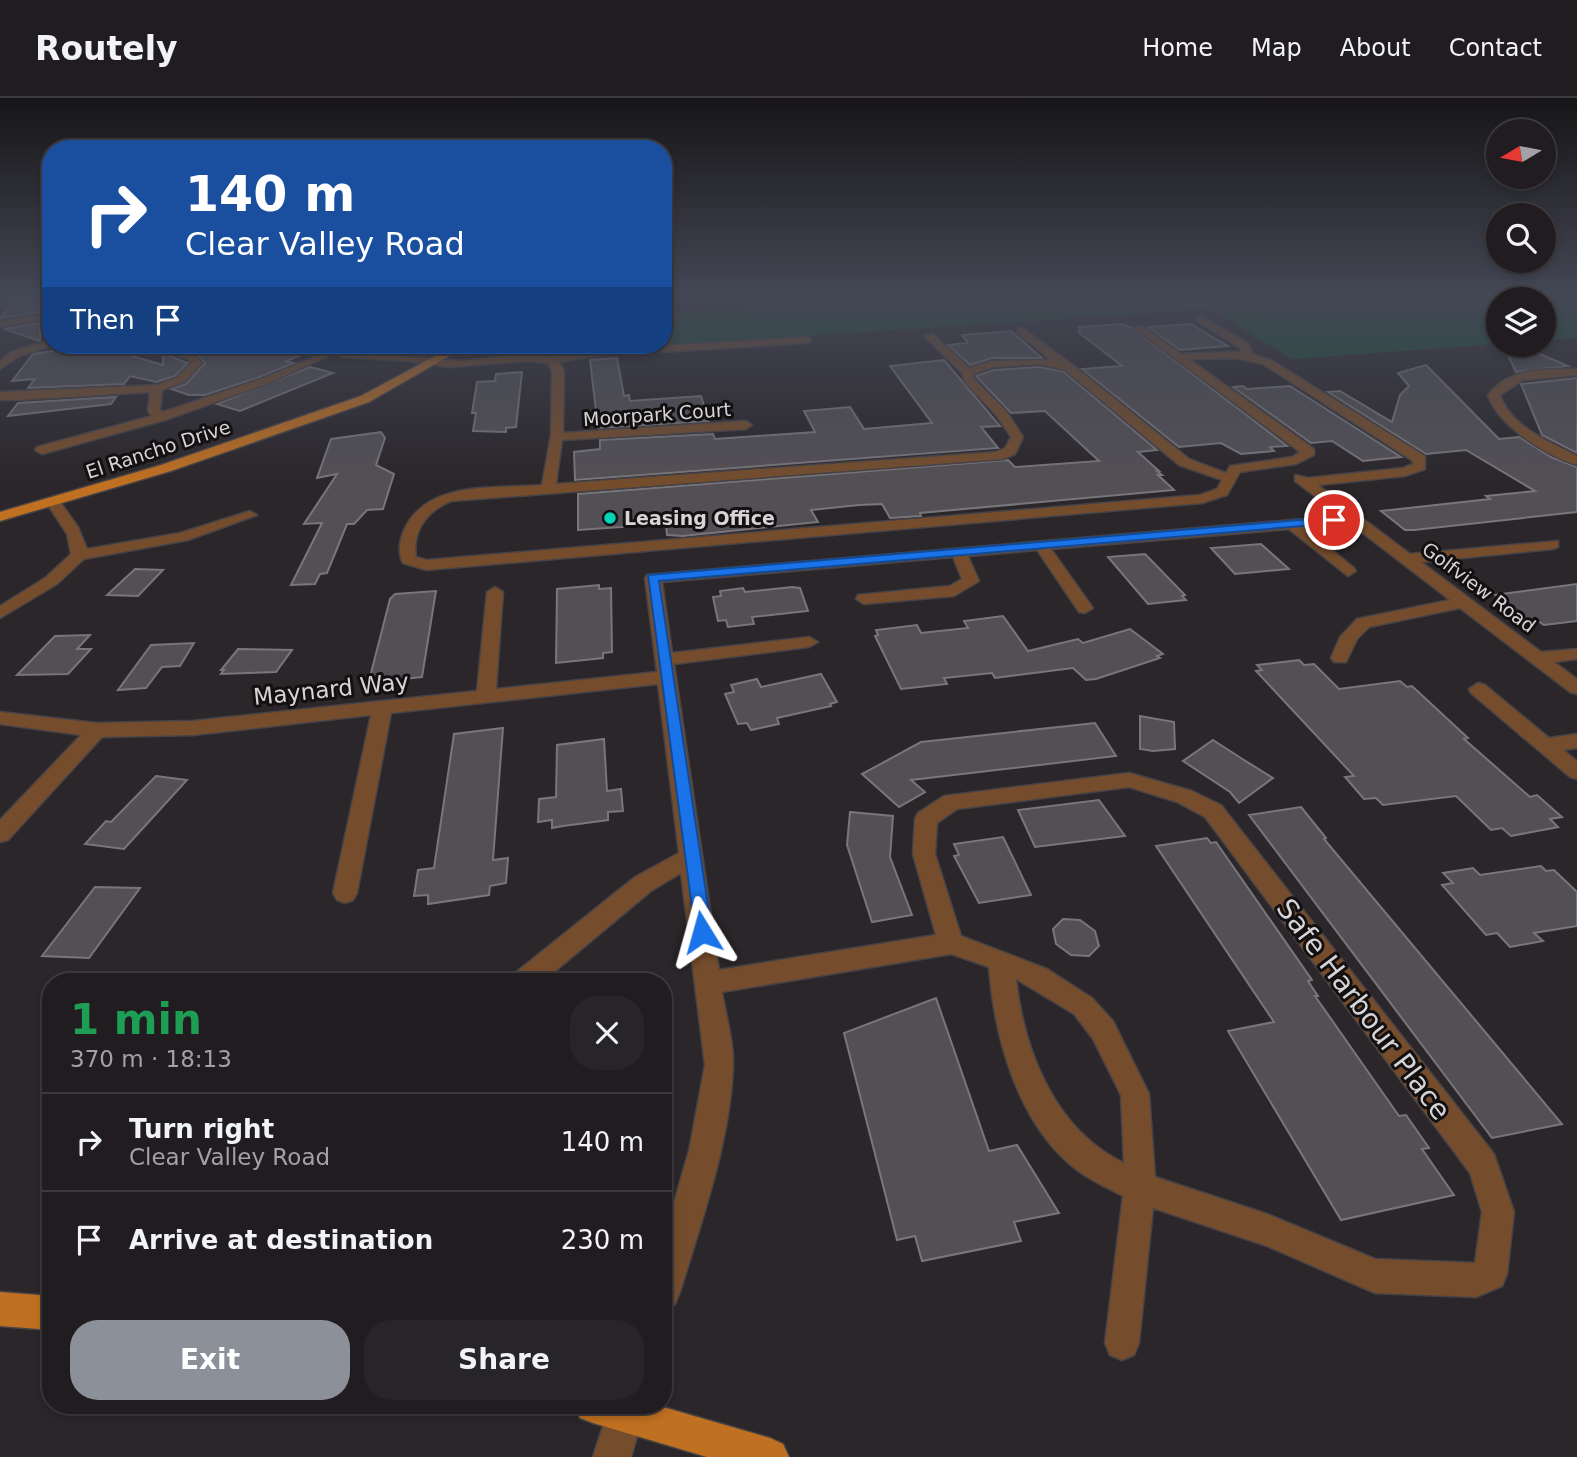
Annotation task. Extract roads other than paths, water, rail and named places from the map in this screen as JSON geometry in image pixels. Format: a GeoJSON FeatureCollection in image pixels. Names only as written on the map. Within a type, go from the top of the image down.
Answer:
{"type":"FeatureCollection","features":[{"type":"Feature","properties":{"kind":"main road","name":"El Rancho Drive"},"geometry":{"type":"LineString","coordinates":[[0,517],[222,450],[326,410],[365,399],[443,357]]}},
{"type":"Feature","properties":{"kind":"main road","name":"El Rancho Drive"},"geometry":{"type":"LineString","coordinates":[[326,410],[410,358]]}},
{"type":"Feature","properties":{"kind":"main road"},"geometry":{"type":"LineString","coordinates":[[0,1309],[42,1312]]}},
{"type":"Feature","properties":{"kind":"main road"},"geometry":{"type":"LineString","coordinates":[[634,1414],[770,1457]]}},
{"type":"Feature","properties":{"kind":"street"},"geometry":{"type":"LineString","coordinates":[[0,396],[22,398],[127,387],[156,388],[191,373],[197,363],[192,357]]}},
{"type":"Feature","properties":{"kind":"street"},"geometry":{"type":"LineString","coordinates":[[42,450],[162,417],[323,357]]}},
{"type":"Feature","properties":{"kind":"street"},"geometry":{"type":"LineString","coordinates":[[363,357],[410,358],[435,362],[568,357]]}},
{"type":"Feature","properties":{"kind":"street"},"geometry":{"type":"LineString","coordinates":[[952,357],[1002,414],[1017,437],[1010,452],[998,456],[447,497],[435,501],[421,512],[405,548],[409,561],[426,565],[440,564],[1202,499],[1222,492],[1235,469],[1296,460],[1310,452],[1181,357]]}},
{"type":"Feature","properties":{"kind":"street"},"geometry":{"type":"LineString","coordinates":[[1055,357],[1184,462],[1231,479]]}},
{"type":"Feature","properties":{"kind":"street"},"geometry":{"type":"LineString","coordinates":[[1256,357],[1267,362],[1420,459],[1420,466],[1405,471],[1306,482]]}},
{"type":"Feature","properties":{"kind":"street","name":"Moorpark Court"},"geometry":{"type":"LineString","coordinates":[[552,360],[558,371],[557,435],[578,437],[746,425]]}},
{"type":"Feature","properties":{"kind":"street"},"geometry":{"type":"LineString","coordinates":[[967,372],[992,364],[1039,360],[1064,365]]}},
{"type":"Feature","properties":{"kind":"street"},"geometry":{"type":"LineString","coordinates":[[1577,372],[1518,378],[1498,388],[1494,395],[1495,403],[1508,420],[1577,461]]}},
{"type":"Feature","properties":{"kind":"street"},"geometry":{"type":"LineString","coordinates":[[156,388],[154,411],[162,417]]}},
{"type":"Feature","properties":{"kind":"street"},"geometry":{"type":"LineString","coordinates":[[548,489],[557,435]]}},
{"type":"Feature","properties":{"kind":"street","name":"Golfview Road"},"geometry":{"type":"LineString","coordinates":[[1279,462],[1577,688]]}},
{"type":"Feature","properties":{"kind":"street"},"geometry":{"type":"LineString","coordinates":[[0,613],[51,581],[81,551],[75,536],[53,502]]}},
{"type":"Feature","properties":{"kind":"street"},"geometry":{"type":"LineString","coordinates":[[79,555],[183,537],[250,515]]}},
{"type":"Feature","properties":{"kind":"street"},"geometry":{"type":"LineString","coordinates":[[672,1263],[692,1199],[713,1114],[719,1065],[653,578],[1355,519]]}},
{"type":"Feature","properties":{"kind":"street"},"geometry":{"type":"LineString","coordinates":[[1292,524],[1348,571]]}},
{"type":"Feature","properties":{"kind":"street"},"geometry":{"type":"LineString","coordinates":[[1040,544],[1085,608]]}},
{"type":"Feature","properties":{"kind":"street"},"geometry":{"type":"LineString","coordinates":[[1408,559],[1553,544]]}},
{"type":"Feature","properties":{"kind":"street"},"geometry":{"type":"LineString","coordinates":[[864,599],[954,591],[971,581],[971,575],[958,551]]}},
{"type":"Feature","properties":{"kind":"street"},"geometry":{"type":"LineString","coordinates":[[486,697],[495,593]]}},
{"type":"Feature","properties":{"kind":"street"},"geometry":{"type":"LineString","coordinates":[[1340,658],[1349,637],[1363,623],[1464,602]]}},
{"type":"Feature","properties":{"kind":"street","name":"Maynard Way"},"geometry":{"type":"LineString","coordinates":[[0,718],[97,730],[228,725],[486,697],[666,669],[809,642]]}},
{"type":"Feature","properties":{"kind":"street"},"geometry":{"type":"LineString","coordinates":[[1538,659],[1577,654]]}},
{"type":"Feature","properties":{"kind":"street"},"geometry":{"type":"LineString","coordinates":[[1478,689],[1577,772]]}},
{"type":"Feature","properties":{"kind":"street"},"geometry":{"type":"LineString","coordinates":[[345,892],[382,708]]}},
{"type":"Feature","properties":{"kind":"street"},"geometry":{"type":"LineString","coordinates":[[0,834],[97,730]]}},
{"type":"Feature","properties":{"kind":"street"},"geometry":{"type":"LineString","coordinates":[[1545,745],[1577,741]]}},
{"type":"Feature","properties":{"kind":"street","name":"Safe Harbour Place"},"geometry":{"type":"LineString","coordinates":[[951,943],[924,854],[926,819],[952,802],[1129,780],[1184,796],[1213,811],[1483,1165],[1498,1212],[1490,1274],[1476,1280],[1376,1276],[1266,1229],[1140,1187],[1086,1158],[1065,1140],[1048,1116],[1016,1045],[1003,995],[1001,962]]}},
{"type":"Feature","properties":{"kind":"street"},"geometry":{"type":"LineString","coordinates":[[534,973],[643,884],[692,856]]}},
{"type":"Feature","properties":{"kind":"street"},"geometry":{"type":"LineString","coordinates":[[709,983],[951,943],[978,951],[1038,977],[1083,1006],[1103,1030],[1135,1094],[1140,1187],[1122,1343]]}},
{"type":"Feature","properties":{"kind":"street"},"geometry":{"type":"LineString","coordinates":[[612,1457],[615,1414]]}},
{"type":"Feature","properties":{"kind":"place","name":"Leasing Office"},"geometry":{"type":"Point","coordinates":[610,518]}}]}
